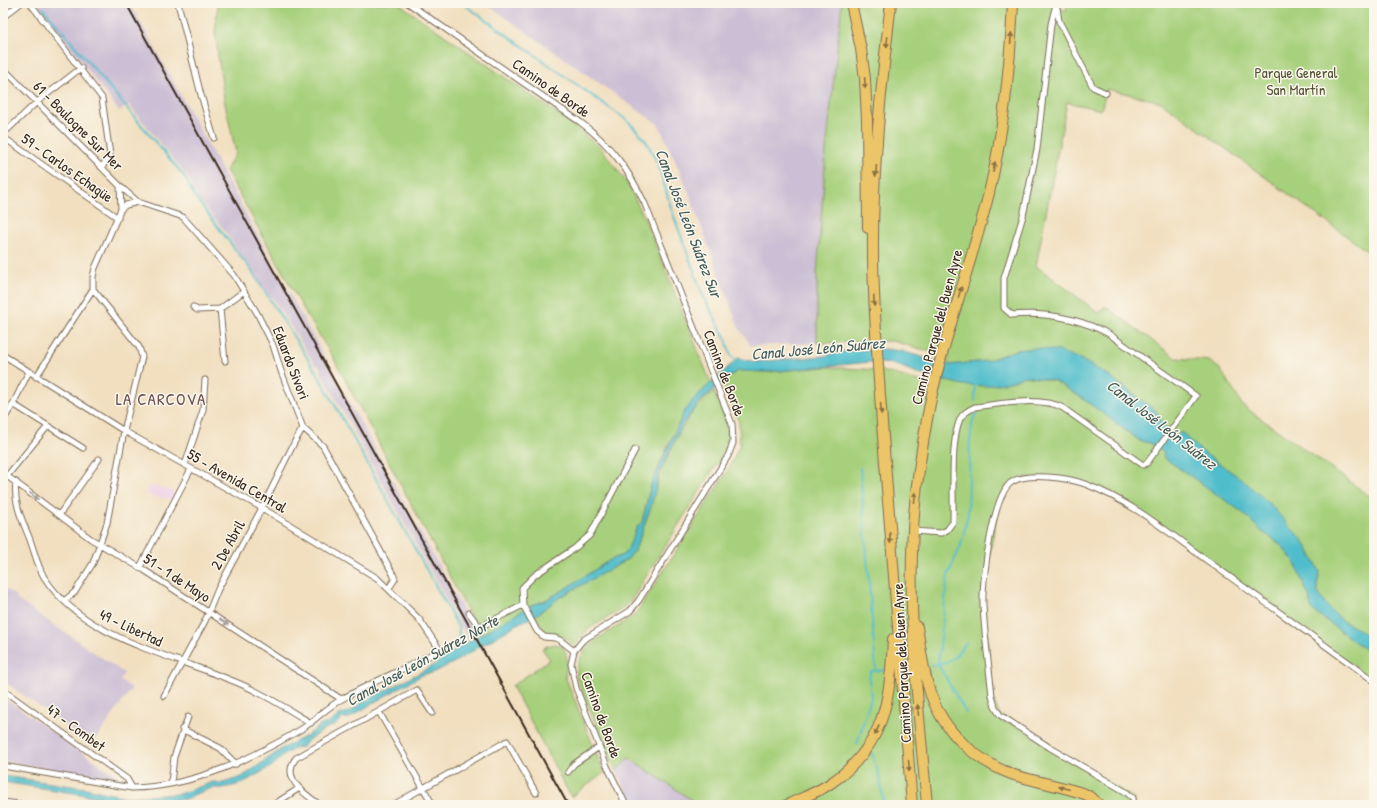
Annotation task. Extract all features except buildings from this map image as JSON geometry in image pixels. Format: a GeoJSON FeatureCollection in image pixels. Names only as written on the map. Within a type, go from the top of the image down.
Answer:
{"type":"FeatureCollection","features":[{"type":"Feature","properties":{"kind":"highway"},"geometry":{"type":"LineString","coordinates":[[851,3],[861,49],[865,79],[867,120],[867,217],[873,256]]}},
{"type":"Feature","properties":{"kind":"highway","name":"Camino Parque del Buen Ayre"},"geometry":{"type":"LineString","coordinates":[[891,3],[874,196],[873,256],[878,370],[894,595],[912,805]]}},
{"type":"Feature","properties":{"kind":"highway","name":"Camino Parque del Buen Ayre"},"geometry":{"type":"LineString","coordinates":[[927,805],[912,638],[911,589],[913,531],[920,462],[934,385],[941,356],[984,212],[995,163],[1006,94],[1012,3]]}},
{"type":"Feature","properties":{"kind":"highway"},"geometry":{"type":"LineString","coordinates":[[911,589],[924,671],[931,696],[940,714],[960,740],[983,760],[994,766],[1015,775],[1085,794],[1099,805]]}},
{"type":"Feature","properties":{"kind":"highway"},"geometry":{"type":"LineString","coordinates":[[787,805],[830,784],[841,776],[855,763],[875,735],[882,721],[889,694],[894,595]]}},
{"type":"Feature","properties":{"kind":"street"},"geometry":{"type":"LineString","coordinates":[[3,17],[21,3]]}},
{"type":"Feature","properties":{"kind":"street"},"geometry":{"type":"LineString","coordinates":[[30,3],[80,68],[103,102],[110,155],[102,167]]}},
{"type":"Feature","properties":{"kind":"street"},"geometry":{"type":"LineString","coordinates":[[178,3],[200,95],[214,138]]}},
{"type":"Feature","properties":{"kind":"street","name":"Camino de Borde"},"geometry":{"type":"LineString","coordinates":[[408,3],[580,122],[599,137],[616,154],[634,182],[645,204],[732,424],[733,432],[728,456],[635,605],[620,617],[588,636],[578,644],[574,651],[572,664],[574,682],[599,747],[626,805]]}},
{"type":"Feature","properties":{"kind":"street"},"geometry":{"type":"LineString","coordinates":[[1056,3],[1059,21],[1093,87],[1106,92]]}},
{"type":"Feature","properties":{"kind":"street"},"geometry":{"type":"LineString","coordinates":[[913,531],[941,533],[951,526],[953,522],[954,452],[961,418],[968,410],[975,407],[1048,403],[1063,408],[1141,465],[1147,463],[1196,396],[1109,334],[1094,326],[1058,316],[1033,313],[1012,315],[1004,308],[1004,278],[1023,216],[1037,149],[1051,24],[1056,3]]}},
{"type":"Feature","properties":{"kind":"street","name":"61 - Boulogne Sur Mer"},"geometry":{"type":"LineString","coordinates":[[3,68],[120,186],[121,209],[95,268],[92,277],[93,289],[36,377]]}},
{"type":"Feature","properties":{"kind":"street"},"geometry":{"type":"LineString","coordinates":[[3,134],[38,102],[80,68]]}},
{"type":"Feature","properties":{"kind":"street","name":"59 - Carlos Echagüe"},"geometry":{"type":"LineString","coordinates":[[3,137],[118,218]]}},
{"type":"Feature","properties":{"kind":"street","name":"Eduardo Sivori"},"geometry":{"type":"LineString","coordinates":[[120,186],[138,202],[183,217],[228,267],[244,291],[273,345],[281,371],[303,428],[323,446],[386,560],[395,578],[390,588]]}},
{"type":"Feature","properties":{"kind":"street"},"geometry":{"type":"LineString","coordinates":[[121,209],[126,205],[138,202]]}},
{"type":"Feature","properties":{"kind":"street"},"geometry":{"type":"LineString","coordinates":[[64,601],[75,592],[93,563],[107,523],[124,431],[142,357],[139,347],[93,289]]}},
{"type":"Feature","properties":{"kind":"street"},"geometry":{"type":"LineString","coordinates":[[193,307],[197,310],[220,309],[244,291]]}},
{"type":"Feature","properties":{"kind":"street"},"geometry":{"type":"LineString","coordinates":[[220,309],[225,361]]}},
{"type":"Feature","properties":{"kind":"street","name":"55 - Avenida Central"},"geometry":{"type":"LineString","coordinates":[[3,355],[124,431],[262,508],[344,557],[390,588],[419,619],[440,650],[415,664],[341,699]]}},
{"type":"Feature","properties":{"kind":"street"},"geometry":{"type":"LineString","coordinates":[[3,420],[29,372]]}},
{"type":"Feature","properties":{"kind":"street"},"geometry":{"type":"LineString","coordinates":[[185,465],[202,410],[205,380]]}},
{"type":"Feature","properties":{"kind":"street"},"geometry":{"type":"LineString","coordinates":[[13,404],[84,448]]}},
{"type":"Feature","properties":{"kind":"street"},"geometry":{"type":"LineString","coordinates":[[5,474],[48,426]]}},
{"type":"Feature","properties":{"kind":"street","name":"2 De Abril"},"geometry":{"type":"LineString","coordinates":[[164,696],[205,621],[218,588],[262,508],[303,428]]}},
{"type":"Feature","properties":{"kind":"street"},"geometry":{"type":"LineString","coordinates":[[574,651],[555,638],[541,635],[524,606],[522,588],[530,580],[575,548],[590,535],[635,450]]}},
{"type":"Feature","properties":{"kind":"street"},"geometry":{"type":"LineString","coordinates":[[59,515],[99,459]]}},
{"type":"Feature","properties":{"kind":"street"},"geometry":{"type":"LineString","coordinates":[[140,567],[191,469]]}},
{"type":"Feature","properties":{"kind":"street","name":"51 - 1 de Mayo"},"geometry":{"type":"LineString","coordinates":[[5,474],[100,544],[140,567],[341,699]]}},
{"type":"Feature","properties":{"kind":"street"},"geometry":{"type":"LineString","coordinates":[[1134,805],[1133,798],[1126,792],[1049,747],[1000,715],[995,707],[992,696],[983,590],[993,524],[1000,499],[1011,482],[1026,477],[1058,478],[1084,483],[1114,498],[1155,523],[1374,681]]}},
{"type":"Feature","properties":{"kind":"street","name":"49 - Libertad"},"geometry":{"type":"LineString","coordinates":[[16,482],[14,490],[22,520],[41,570],[64,601],[77,613],[94,624],[130,642],[182,663],[193,665],[231,680],[271,699],[311,723]]}},
{"type":"Feature","properties":{"kind":"street"},"geometry":{"type":"LineString","coordinates":[[469,613],[478,625],[484,626],[524,606]]}},
{"type":"Feature","properties":{"kind":"street","name":"47 - Combet"},"geometry":{"type":"LineString","coordinates":[[3,690],[127,779],[132,788]]}},
{"type":"Feature","properties":{"kind":"street"},"geometry":{"type":"LineString","coordinates":[[320,805],[298,789],[291,770],[292,763],[296,758],[417,690],[432,713]]}},
{"type":"Feature","properties":{"kind":"street"},"geometry":{"type":"LineString","coordinates":[[3,766],[132,788],[171,783],[204,776],[236,764],[311,723],[341,699]]}},
{"type":"Feature","properties":{"kind":"street"},"geometry":{"type":"LineString","coordinates":[[379,712],[433,805]]}},
{"type":"Feature","properties":{"kind":"street"},"geometry":{"type":"LineString","coordinates":[[171,783],[174,758],[182,729],[188,717]]}},
{"type":"Feature","properties":{"kind":"street"},"geometry":{"type":"LineString","coordinates":[[182,729],[220,748],[236,764]]}},
{"type":"Feature","properties":{"kind":"street"},"geometry":{"type":"LineString","coordinates":[[393,805],[507,740],[536,793]]}},
{"type":"Feature","properties":{"kind":"street"},"geometry":{"type":"LineString","coordinates":[[568,772],[574,764],[599,747]]}},
{"type":"Feature","properties":{"kind":"street"},"geometry":{"type":"LineString","coordinates":[[273,805],[298,789]]}},
{"type":"Feature","properties":{"kind":"street"},"geometry":{"type":"LineString","coordinates":[[4,803],[26,805]]}},
{"type":"Feature","properties":{"kind":"shaded area"},"geometry":{"type":"Polygon","coordinates":[[[36,3],[130,3],[477,635],[469,639],[461,626],[320,370],[321,368],[318,365],[316,366],[272,297],[270,297],[224,230],[197,197],[187,176],[129,105],[119,111],[36,3]]]}},
{"type":"Feature","properties":{"kind":"shaded area"},"geometry":{"type":"Polygon","coordinates":[[[485,3],[842,3],[826,152],[817,274],[817,343],[751,346],[739,328],[687,188],[659,125],[485,3]]]}},
{"type":"Feature","properties":{"kind":"shaded area"},"geometry":{"type":"Polygon","coordinates":[[[149,485],[174,491],[172,500],[147,495],[149,485]]]}},
{"type":"Feature","properties":{"kind":"shaded area"},"geometry":{"type":"Polygon","coordinates":[[[3,587],[17,597],[16,599],[124,673],[120,680],[132,688],[94,742],[90,742],[3,681],[3,587]]]}},
{"type":"Feature","properties":{"kind":"shaded area"},"geometry":{"type":"Polygon","coordinates":[[[3,697],[115,775],[112,780],[3,761],[3,697]]]}},
{"type":"Feature","properties":{"kind":"shaded area"},"geometry":{"type":"Polygon","coordinates":[[[628,758],[699,805],[633,805],[616,771],[628,758]]]}},
{"type":"Feature","properties":{"kind":"green space"},"geometry":{"type":"Polygon","coordinates":[[[218,3],[398,3],[555,112],[601,148],[626,181],[644,217],[711,383],[693,400],[670,441],[651,485],[642,522],[637,527],[628,549],[623,555],[610,560],[562,591],[544,601],[532,605],[481,636],[334,359],[305,312],[226,170],[236,153],[224,99],[215,33],[218,3]]]}},
{"type":"Feature","properties":{"kind":"green space","name":"Parque General San Martín"},"geometry":{"type":"Polygon","coordinates":[[[842,3],[1056,3],[1066,12],[1067,3],[1374,3],[1374,256],[1161,102],[1107,89],[1101,110],[1067,102],[1036,266],[1099,313],[1105,306],[1176,358],[1209,361],[1220,369],[1243,406],[1374,499],[1374,641],[1335,614],[1322,601],[1317,588],[1320,572],[1303,540],[1229,479],[1181,432],[1177,436],[1162,425],[1156,411],[1106,374],[1080,359],[1016,350],[987,361],[949,365],[949,357],[892,341],[817,343],[817,274],[826,152],[842,3]]]}},
{"type":"Feature","properties":{"kind":"green space"},"geometry":{"type":"Polygon","coordinates":[[[826,367],[878,370],[934,385],[941,390],[943,381],[1010,382],[1025,376],[1055,381],[1082,398],[1140,441],[1150,443],[1164,453],[1164,457],[1242,512],[1261,531],[1279,543],[1294,561],[1310,599],[1309,603],[1324,619],[1374,656],[1374,681],[1155,523],[1114,498],[1084,483],[1026,477],[1011,482],[1000,499],[983,589],[992,696],[1000,715],[1133,798],[1134,805],[699,805],[629,758],[616,771],[577,679],[577,667],[581,657],[596,640],[636,614],[728,470],[740,445],[739,422],[723,383],[726,378],[738,371],[768,372],[826,367]]]}},
{"type":"Feature","properties":{"kind":"green space"},"geometry":{"type":"Polygon","coordinates":[[[714,391],[728,427],[728,443],[718,462],[630,602],[619,611],[588,629],[574,646],[567,639],[546,632],[535,616],[560,597],[628,559],[643,529],[663,465],[687,420],[699,404],[714,391]]]}},
{"type":"Feature","properties":{"kind":"green space"},"geometry":{"type":"Polygon","coordinates":[[[555,644],[562,646],[566,653],[567,664],[565,676],[604,773],[571,797],[512,686],[550,659],[542,649],[555,644]]]}},
{"type":"Feature","properties":{"kind":"water","name":"Canal José León Suárez"},"geometry":{"type":"Polygon","coordinates":[[[1036,348],[1059,351],[1080,359],[1106,374],[1156,411],[1163,425],[1177,436],[1181,432],[1203,452],[1243,480],[1271,505],[1303,540],[1320,572],[1317,584],[1318,593],[1329,609],[1344,622],[1359,630],[1374,641],[1374,656],[1311,609],[1310,599],[1294,561],[1279,543],[1261,531],[1242,512],[1163,457],[1164,453],[1150,443],[1140,441],[1082,398],[1055,381],[1025,376],[1010,382],[986,386],[963,385],[922,375],[894,364],[870,362],[768,372],[738,371],[726,378],[698,404],[682,425],[659,474],[651,507],[635,550],[628,559],[560,597],[535,616],[519,623],[453,663],[432,673],[424,674],[349,718],[343,718],[334,726],[328,727],[308,740],[303,747],[295,748],[285,754],[272,766],[241,784],[223,788],[212,788],[193,795],[189,799],[131,802],[3,782],[3,776],[85,788],[125,797],[179,794],[213,782],[223,783],[242,777],[283,748],[308,735],[321,725],[331,722],[339,715],[351,711],[360,704],[434,665],[466,643],[532,605],[544,601],[562,591],[610,560],[623,555],[628,549],[637,527],[642,522],[651,485],[684,412],[693,400],[738,358],[755,362],[824,356],[853,349],[885,349],[901,351],[949,365],[987,361],[1016,350],[1036,348]]]}},
{"type":"Feature","properties":{"kind":"waterway","name":"Canal José León Suárez Sur"},"geometry":{"type":"LineString","coordinates":[[462,3],[628,121],[646,141],[658,164],[672,211],[703,296],[726,339],[731,356],[737,361]]}},
{"type":"Feature","properties":{"kind":"waterway","name":"Canal José León Suárez Norte"},"geometry":{"type":"LineString","coordinates":[[43,8],[184,176],[195,197],[251,270],[317,373],[458,626],[458,641],[465,645]]}},
{"type":"Feature","properties":{"kind":"waterway"},"geometry":{"type":"LineString","coordinates":[[975,384],[975,401]]}},
{"type":"Feature","properties":{"kind":"waterway"},"geometry":{"type":"LineString","coordinates":[[930,665],[938,664],[948,575],[961,545],[968,514],[970,440],[973,419],[977,413]]}},
{"type":"Feature","properties":{"kind":"waterway"},"geometry":{"type":"LineString","coordinates":[[860,468],[876,670]]}},
{"type":"Feature","properties":{"kind":"waterway"},"geometry":{"type":"LineString","coordinates":[[966,643],[951,660],[938,664],[966,713]]}},
{"type":"Feature","properties":{"kind":"waterway"},"geometry":{"type":"LineString","coordinates":[[857,744],[871,698],[869,678],[871,671],[886,670]]}},
{"type":"Feature","properties":{"kind":"waterway"},"geometry":{"type":"LineString","coordinates":[[872,753],[880,779],[884,805]]}},
{"type":"Feature","properties":{"kind":"railway"},"geometry":{"type":"LineString","coordinates":[[126,3],[568,805]]}},
{"type":"Feature","properties":{"kind":"district","name":"LA CARCOVA"},"geometry":{"type":"Point","coordinates":[161,399]}}]}
